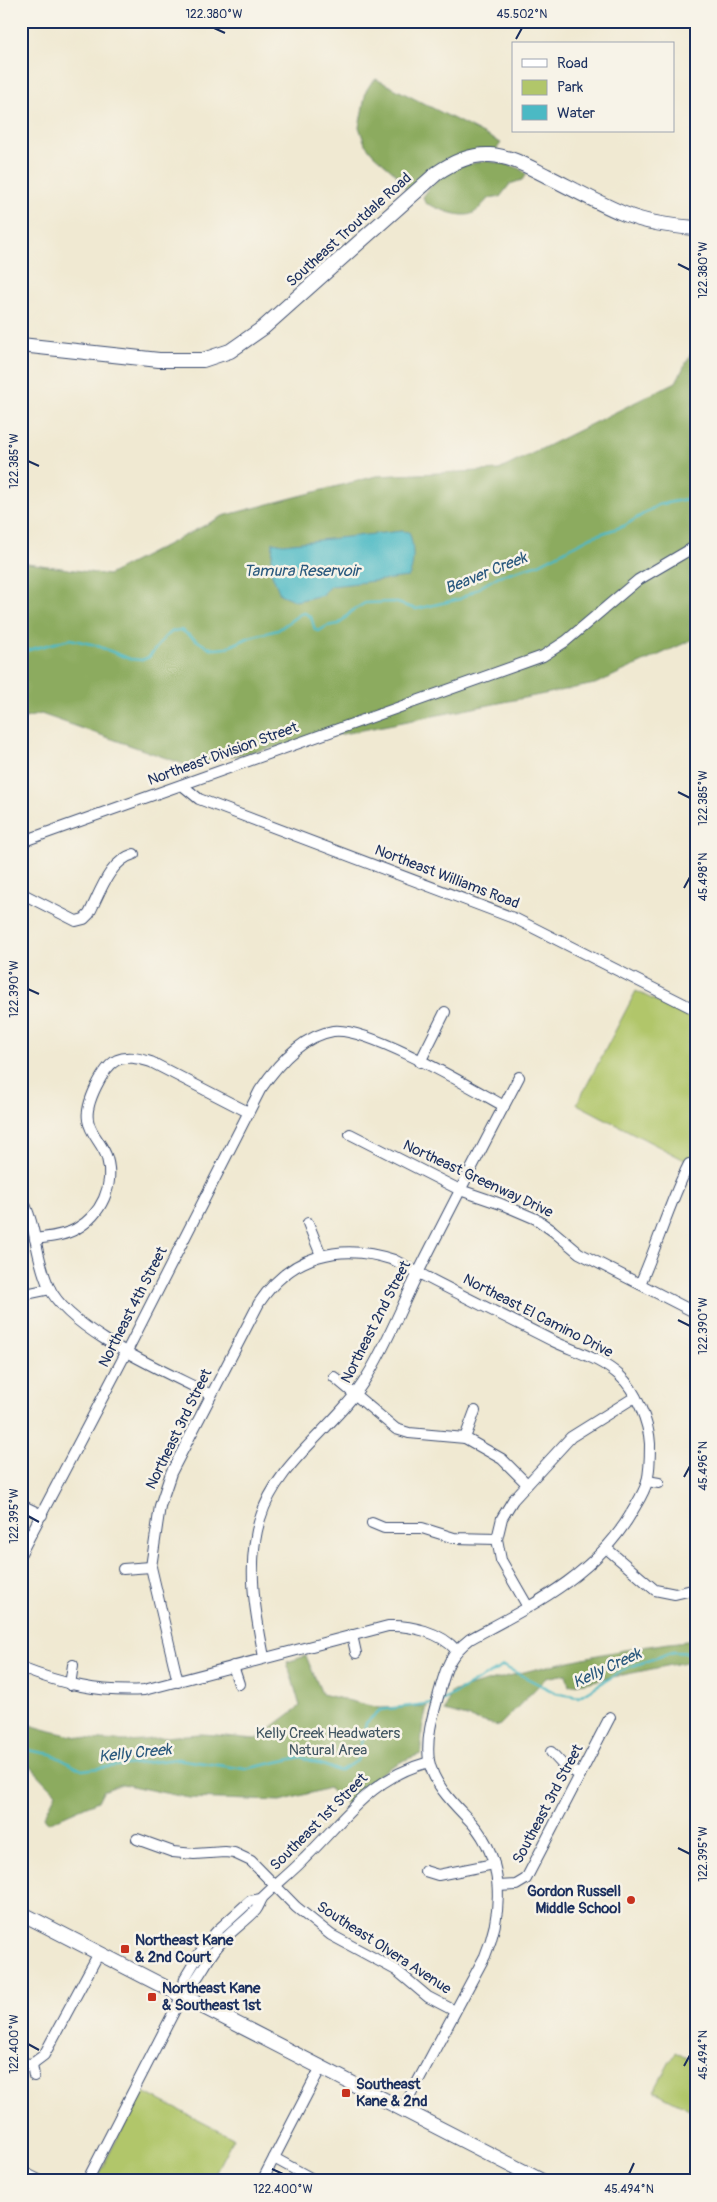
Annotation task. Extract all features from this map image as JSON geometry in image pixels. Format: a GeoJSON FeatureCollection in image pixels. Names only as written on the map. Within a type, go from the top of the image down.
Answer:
{"type":"FeatureCollection","features":[{"type":"Feature","properties":{"kind":"main road","name":"Southeast Troutdale Road"},"geometry":{"type":"LineString","coordinates":[[21,345],[177,360],[203,360],[222,355],[240,346],[263,328],[437,173],[460,159],[476,156],[490,155],[517,162],[643,221],[666,226],[696,228]]}},
{"type":"Feature","properties":{"kind":"main road"},"geometry":{"type":"LineString","coordinates":[[21,1913],[542,2181]]}},
{"type":"Feature","properties":{"kind":"street","name":"Northeast Division Street"},"geometry":{"type":"LineString","coordinates":[[21,842],[550,653],[638,580],[696,546]]}},
{"type":"Feature","properties":{"kind":"street","name":"Northeast Williams Road"},"geometry":{"type":"LineString","coordinates":[[182,785],[199,799],[516,919],[696,1010]]}},
{"type":"Feature","properties":{"kind":"street"},"geometry":{"type":"LineString","coordinates":[[21,894],[76,921],[84,919],[112,870],[124,858],[134,854]]}},
{"type":"Feature","properties":{"kind":"street"},"geometry":{"type":"LineString","coordinates":[[420,1062],[446,1012]]}},
{"type":"Feature","properties":{"kind":"street","name":"Northeast 4th Street"},"geometry":{"type":"LineString","coordinates":[[21,1553],[127,1351],[248,1112],[271,1074],[303,1044],[324,1033],[335,1031],[363,1035],[420,1062],[504,1106]]}},
{"type":"Feature","properties":{"kind":"street"},"geometry":{"type":"LineString","coordinates":[[35,1239],[76,1230],[91,1218],[102,1203],[108,1185],[109,1166],[103,1148],[92,1131],[87,1114],[91,1097],[109,1067],[116,1061],[126,1058],[138,1058],[151,1062],[248,1112]]}},
{"type":"Feature","properties":{"kind":"street","name":"Northeast 2nd Street"},"geometry":{"type":"LineString","coordinates":[[264,1657],[256,1618],[252,1581],[253,1553],[260,1518],[267,1501],[283,1474],[356,1394],[368,1376],[418,1273],[519,1077]]}},
{"type":"Feature","properties":{"kind":"street","name":"Northeast Greenway Drive"},"geometry":{"type":"LineString","coordinates":[[350,1134],[460,1190],[501,1204],[536,1219],[553,1230],[579,1254],[696,1313]]}},
{"type":"Feature","properties":{"kind":"street"},"geometry":{"type":"LineString","coordinates":[[640,1284],[654,1252],[674,1193],[689,1164]]}},
{"type":"Feature","properties":{"kind":"street"},"geometry":{"type":"LineString","coordinates":[[21,1197],[29,1210],[40,1264],[50,1289],[61,1305],[88,1329],[211,1395]]}},
{"type":"Feature","properties":{"kind":"street"},"geometry":{"type":"LineString","coordinates":[[308,1223],[321,1255]]}},
{"type":"Feature","properties":{"kind":"street","name":"Northeast 3rd Street"},"geometry":{"type":"LineString","coordinates":[[178,1682],[151,1567],[155,1529],[163,1495],[171,1473],[264,1295],[277,1280],[292,1268],[321,1255],[356,1252],[375,1255],[394,1260],[418,1273]]}},
{"type":"Feature","properties":{"kind":"street","name":"Northeast El Camino Drive"},"geometry":{"type":"LineString","coordinates":[[418,1273],[568,1348],[602,1362],[621,1377],[635,1397],[647,1421],[650,1438],[647,1481]]}},
{"type":"Feature","properties":{"kind":"street"},"geometry":{"type":"LineString","coordinates":[[21,1295],[50,1289]]}},
{"type":"Feature","properties":{"kind":"street"},"geometry":{"type":"LineString","coordinates":[[334,1377],[396,1429],[409,1433],[465,1438],[502,1460],[527,1484]]}},
{"type":"Feature","properties":{"kind":"street"},"geometry":{"type":"LineString","coordinates":[[528,1606],[501,1560],[497,1539],[502,1518],[527,1484],[571,1437],[635,1397]]}},
{"type":"Feature","properties":{"kind":"street"},"geometry":{"type":"LineString","coordinates":[[465,1438],[475,1411]]}},
{"type":"Feature","properties":{"kind":"street"},"geometry":{"type":"LineString","coordinates":[[403,2109],[485,1956],[493,1937],[498,1909],[498,1886],[494,1864],[482,1838],[474,1825],[447,1796],[436,1780],[430,1762],[428,1733],[448,1663],[456,1650],[470,1639],[568,1583],[589,1567],[628,1520],[647,1481],[659,1483]]}},
{"type":"Feature","properties":{"kind":"street"},"geometry":{"type":"LineString","coordinates":[[21,1505],[42,1515]]}},
{"type":"Feature","properties":{"kind":"street"},"geometry":{"type":"LineString","coordinates":[[372,1523],[384,1528],[422,1528],[454,1538],[497,1539]]}},
{"type":"Feature","properties":{"kind":"street"},"geometry":{"type":"LineString","coordinates":[[606,1548],[655,1590],[675,1594],[696,1589]]}},
{"type":"Feature","properties":{"kind":"street"},"geometry":{"type":"LineString","coordinates":[[123,1569],[151,1567]]}},
{"type":"Feature","properties":{"kind":"street"},"geometry":{"type":"LineString","coordinates":[[21,1668],[70,1685],[108,1691],[126,1691],[144,1690],[178,1682],[379,1627],[406,1626],[440,1638],[456,1650]]}},
{"type":"Feature","properties":{"kind":"street"},"geometry":{"type":"LineString","coordinates":[[352,1635],[356,1653]]}},
{"type":"Feature","properties":{"kind":"street"},"geometry":{"type":"LineString","coordinates":[[70,1685],[73,1665]]}},
{"type":"Feature","properties":{"kind":"street"},"geometry":{"type":"LineString","coordinates":[[233,1666],[239,1684]]}},
{"type":"Feature","properties":{"kind":"street","name":"Southeast 3rd Street"},"geometry":{"type":"LineString","coordinates":[[498,1886],[516,1884],[526,1879],[610,1717]]}},
{"type":"Feature","properties":{"kind":"street"},"geometry":{"type":"LineString","coordinates":[[551,1752],[563,1765],[580,1776]]}},
{"type":"Feature","properties":{"kind":"street","name":"Southeast 1st Street"},"geometry":{"type":"LineString","coordinates":[[87,2181],[182,1996],[195,1984],[217,1947],[230,1932],[257,1909],[261,1899],[368,1793],[384,1780],[402,1770],[430,1762]]}},
{"type":"Feature","properties":{"kind":"street","name":"Southeast Olvera Avenue"},"geometry":{"type":"LineString","coordinates":[[138,1839],[162,1849],[178,1853],[225,1852],[243,1856],[258,1866],[302,1912],[331,1935],[396,1970],[428,1996],[455,2011]]}},
{"type":"Feature","properties":{"kind":"street"},"geometry":{"type":"LineString","coordinates":[[425,1871],[438,1875],[494,1864]]}},
{"type":"Feature","properties":{"kind":"street"},"geometry":{"type":"LineString","coordinates":[[34,2076],[27,2064],[44,2056],[50,2048],[98,1953]]}},
{"type":"Feature","properties":{"kind":"street"},"geometry":{"type":"LineString","coordinates":[[262,2181],[321,2067]]}},
{"type":"Feature","properties":{"kind":"street"},"geometry":{"type":"LineString","coordinates":[[274,2158],[316,2181]]}},
{"type":"Feature","properties":{"kind":"street"},"geometry":{"type":"LineString","coordinates":[[21,2171],[41,2181]]}},
{"type":"Feature","properties":{"kind":"green space"},"geometry":{"type":"Polygon","coordinates":[[[376,79],[501,143],[496,150],[407,191],[395,173],[373,154],[365,144],[359,127],[366,91],[376,79]]]}},
{"type":"Feature","properties":{"kind":"green space"},"geometry":{"type":"Polygon","coordinates":[[[486,161],[514,166],[527,175],[522,180],[510,184],[500,197],[494,197],[486,201],[472,214],[456,214],[425,203],[423,197],[429,188],[450,171],[486,161]]]}},
{"type":"Feature","properties":{"kind":"green space"},"geometry":{"type":"Polygon","coordinates":[[[696,344],[696,638],[595,684],[186,765],[41,714],[21,719],[21,562],[108,575],[223,516],[376,476],[499,470],[676,382],[696,344]]]}},
{"type":"Feature","properties":{"kind":"green space"},"geometry":{"type":"Polygon","coordinates":[[[636,991],[696,1021],[696,1166],[577,1104],[636,991]]]}},
{"type":"Feature","properties":{"kind":"green space"},"geometry":{"type":"Polygon","coordinates":[[[696,1640],[696,1652],[691,1661],[569,1686],[566,1674],[546,1678],[499,1726],[445,1711],[451,1692],[511,1675],[572,1660],[634,1648],[696,1640]]]}},
{"type":"Feature","properties":{"kind":"green space","name":"Kelly Creek Headwaters Natural Area"},"geometry":{"type":"Polygon","coordinates":[[[306,1656],[322,1694],[379,1708],[427,1706],[422,1729],[421,1754],[399,1763],[380,1774],[346,1804],[329,1788],[281,1801],[189,1798],[122,1784],[103,1791],[98,1801],[48,1823],[44,1817],[56,1793],[30,1766],[21,1766],[21,1722],[50,1731],[111,1741],[199,1734],[256,1739],[300,1706],[287,1662],[306,1656]]]}},
{"type":"Feature","properties":{"kind":"green space"},"geometry":{"type":"Polygon","coordinates":[[[696,1957],[696,2013],[690,1999],[688,1985],[690,1971],[696,1957]]]}},
{"type":"Feature","properties":{"kind":"green space"},"geometry":{"type":"Polygon","coordinates":[[[675,2052],[696,2063],[696,2106],[693,2111],[654,2091],[675,2052]]]}},
{"type":"Feature","properties":{"kind":"green space"},"geometry":{"type":"Polygon","coordinates":[[[142,2091],[233,2138],[211,2181],[95,2181],[142,2091]]]}},
{"type":"Feature","properties":{"kind":"water","name":"Tamura Reservoir"},"geometry":{"type":"Polygon","coordinates":[[[402,531],[409,532],[412,542],[413,562],[408,577],[331,586],[323,595],[296,601],[280,594],[271,572],[273,542],[283,544],[402,531]]]}},
{"type":"Feature","properties":{"kind":"waterway","name":"Beaver Creek"},"geometry":{"type":"LineString","coordinates":[[21,652],[70,639],[95,645],[130,659],[142,660],[149,657],[165,637],[173,631],[181,630],[207,647],[215,649],[226,648],[250,637],[278,630],[300,614],[305,613],[311,617],[315,630],[319,631],[327,626],[339,624],[352,611],[365,603],[394,602],[416,609],[460,599],[499,576],[539,564],[591,537],[624,526],[658,505],[696,497]]}},
{"type":"Feature","properties":{"kind":"waterway","name":"Kelly Creek"},"geometry":{"type":"LineString","coordinates":[[440,1702],[503,1666],[556,1693],[578,1697],[627,1668],[673,1652],[696,1653]]}},
{"type":"Feature","properties":{"kind":"waterway","name":"Kelly Creek"},"geometry":{"type":"LineString","coordinates":[[21,1749],[51,1754],[82,1770],[177,1759],[245,1769],[301,1757],[339,1771],[357,1761],[366,1723],[380,1710],[434,1703]]}},
{"type":"Feature","properties":{"kind":"place","name":"Gordon Russell Middle School"},"geometry":{"type":"Point","coordinates":[631,1900]}},
{"type":"Feature","properties":{"kind":"place","name":"Northeast Kane & 2nd Court"},"geometry":{"type":"Point","coordinates":[125,1949]}},
{"type":"Feature","properties":{"kind":"place","name":"Northeast Kane & Southeast 1st"},"geometry":{"type":"Point","coordinates":[152,1997]}},
{"type":"Feature","properties":{"kind":"place","name":"Southeast Kane & 2nd"},"geometry":{"type":"Point","coordinates":[346,2093]}}]}
